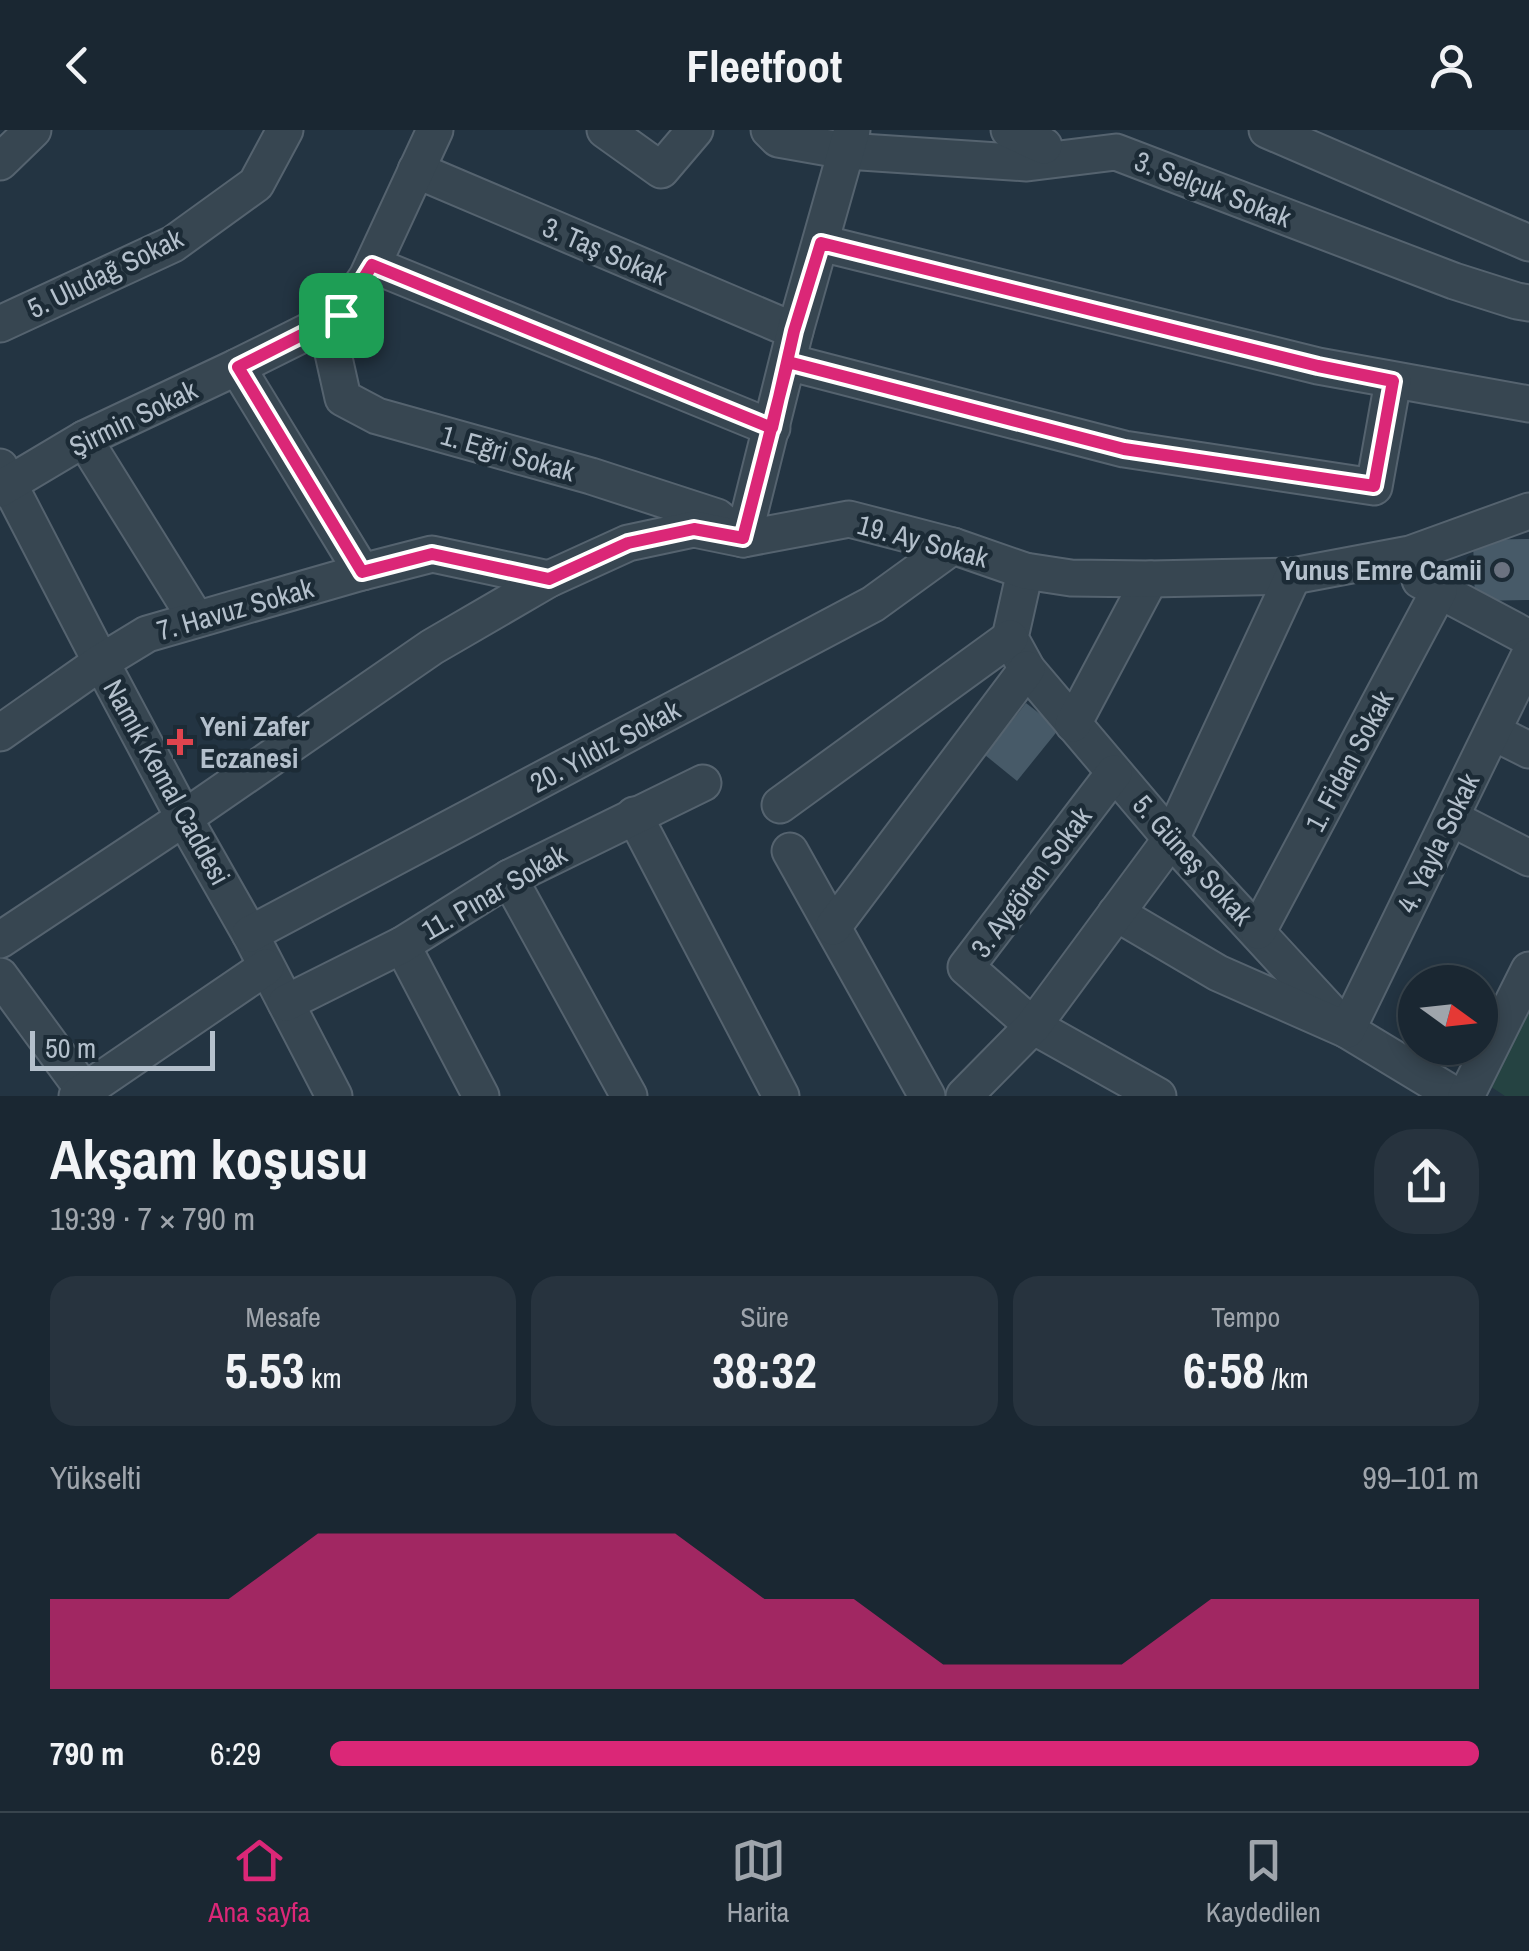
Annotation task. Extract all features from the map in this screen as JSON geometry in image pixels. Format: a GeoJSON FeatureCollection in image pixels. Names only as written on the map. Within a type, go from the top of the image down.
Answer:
{"type":"FeatureCollection","features":[{"type":"Feature","properties":{"kind":"street"},"geometry":{"type":"LineString","coordinates":[[0,162],[33,130]]}},
{"type":"Feature","properties":{"kind":"street","name":"5. Uludağ Sokak"},"geometry":{"type":"LineString","coordinates":[[0,324],[173,244],[256,184],[285,130]]}},
{"type":"Feature","properties":{"kind":"street","name":"Şirmin Sokak"},"geometry":{"type":"LineString","coordinates":[[3,480],[341,315],[372,265],[434,130]]}},
{"type":"Feature","properties":{"kind":"street"},"geometry":{"type":"LineString","coordinates":[[605,130],[661,170],[695,130]]}},
{"type":"Feature","properties":{"kind":"street","name":"3. Selçuk Sokak"},"geometry":{"type":"LineString","coordinates":[[769,130],[778,139],[1042,146],[1116,152],[1454,282],[1529,303]]}},
{"type":"Feature","properties":{"kind":"street"},"geometry":{"type":"LineString","coordinates":[[1009,130],[1042,146]]}},
{"type":"Feature","properties":{"kind":"street"},"geometry":{"type":"LineString","coordinates":[[1267,130],[1529,243]]}},
{"type":"Feature","properties":{"kind":"street"},"geometry":{"type":"LineString","coordinates":[[743,538],[849,140]]}},
{"type":"Feature","properties":{"kind":"street","name":"3. Taş Sokak"},"geometry":{"type":"LineString","coordinates":[[416,170],[792,346],[1124,449],[1374,486],[1393,381]]}},
{"type":"Feature","properties":{"kind":"street"},"geometry":{"type":"LineString","coordinates":[[821,243],[1318,366],[1529,404]]}},
{"type":"Feature","properties":{"kind":"street"},"geometry":{"type":"LineString","coordinates":[[372,265],[772,428]]}},
{"type":"Feature","properties":{"kind":"street","name":"1. Eğri Sokak"},"geometry":{"type":"LineString","coordinates":[[326,322],[344,398],[377,416],[591,476],[717,517],[743,538]]}},
{"type":"Feature","properties":{"kind":"street"},"geometry":{"type":"LineString","coordinates":[[238,367],[362,572]]}},
{"type":"Feature","properties":{"kind":"street"},"geometry":{"type":"LineString","coordinates":[[84,439],[196,619]]}},
{"type":"Feature","properties":{"kind":"street","name":"Namık Kemal Caddesi"},"geometry":{"type":"LineString","coordinates":[[3,480],[334,1096]]}},
{"type":"Feature","properties":{"kind":"street","name":"19. Ay Sokak"},"geometry":{"type":"LineString","coordinates":[[0,940],[432,647],[549,579],[628,543],[694,529],[743,538],[849,519],[953,546],[1025,571],[1071,578],[1293,576],[1410,554],[1529,511]]}},
{"type":"Feature","properties":{"kind":"street","name":"20. Yıldız Sokak"},"geometry":{"type":"LineString","coordinates":[[250,934],[873,604],[953,546]]}},
{"type":"Feature","properties":{"kind":"street","name":"7. Havuz Sokak"},"geometry":{"type":"LineString","coordinates":[[0,733],[147,634],[362,572],[432,554],[549,579]]}},
{"type":"Feature","properties":{"kind":"street"},"geometry":{"type":"LineString","coordinates":[[1381,560],[1529,638]]}},
{"type":"Feature","properties":{"kind":"street"},"geometry":{"type":"LineString","coordinates":[[834,927],[1018,653],[1025,571]]}},
{"type":"Feature","properties":{"kind":"street"},"geometry":{"type":"LineString","coordinates":[[964,1096],[1033,1026],[1171,839],[1293,576]]}},
{"type":"Feature","properties":{"kind":"street"},"geometry":{"type":"LineString","coordinates":[[1073,724],[1150,579]]}},
{"type":"Feature","properties":{"kind":"street","name":"1. Fidan Sokak"},"geometry":{"type":"LineString","coordinates":[[1258,931],[1439,591]]}},
{"type":"Feature","properties":{"kind":"street"},"geometry":{"type":"LineString","coordinates":[[780,805],[1018,653]]}},
{"type":"Feature","properties":{"kind":"street","name":"5. Güneş Sokak"},"geometry":{"type":"LineString","coordinates":[[1018,653],[1171,839],[1347,1030],[1456,1096]]}},
{"type":"Feature","properties":{"kind":"street","name":"4. Yayla Sokak"},"geometry":{"type":"LineString","coordinates":[[1347,1030],[1529,656]]}},
{"type":"Feature","properties":{"kind":"street"},"geometry":{"type":"LineString","coordinates":[[1493,732],[1529,750]]}},
{"type":"Feature","properties":{"kind":"street","name":"3. Aygören Sokak"},"geometry":{"type":"LineString","coordinates":[[1033,1026],[966,967],[1114,773]]}},
{"type":"Feature","properties":{"kind":"street","name":"11. Pınar Sokak"},"geometry":{"type":"LineString","coordinates":[[286,1003],[402,945],[509,878],[702,784]]}},
{"type":"Feature","properties":{"kind":"street"},"geometry":{"type":"LineString","coordinates":[[634,816],[781,1096]]}},
{"type":"Feature","properties":{"kind":"street"},"geometry":{"type":"LineString","coordinates":[[1451,818],[1529,858]]}},
{"type":"Feature","properties":{"kind":"street"},"geometry":{"type":"LineString","coordinates":[[790,852],[927,1096]]}},
{"type":"Feature","properties":{"kind":"street"},"geometry":{"type":"LineString","coordinates":[[509,878],[630,1096]]}},
{"type":"Feature","properties":{"kind":"street"},"geometry":{"type":"LineString","coordinates":[[1116,913],[1218,973],[1347,1030]]}},
{"type":"Feature","properties":{"kind":"street"},"geometry":{"type":"LineString","coordinates":[[402,945],[482,1096]]}},
{"type":"Feature","properties":{"kind":"street"},"geometry":{"type":"LineString","coordinates":[[0,976],[83,1094],[266,967]]}},
{"type":"Feature","properties":{"kind":"street"},"geometry":{"type":"LineString","coordinates":[[1466,1096],[1529,970]]}},
{"type":"Feature","properties":{"kind":"street"},"geometry":{"type":"LineString","coordinates":[[1033,1026],[1158,1096]]}},
{"type":"Feature","properties":{"kind":"green space"},"geometry":{"type":"Polygon","coordinates":[[[1529,991],[1529,1096],[1505,1096],[1482,1081],[1490,1065],[1498,1065],[1498,1050],[1529,991]]]}},
{"type":"Feature","properties":{"kind":"building","name":"Yunus Emre Camii"},"geometry":{"type":"Polygon","coordinates":[[[1529,539],[1529,600],[1475,601],[1473,540],[1529,539]]]}},
{"type":"Feature","properties":{"kind":"building"},"geometry":{"type":"Polygon","coordinates":[[[1026,703],[1059,729],[1017,781],[985,755],[1026,703]]]}},
{"type":"Feature","properties":{"kind":"place","name":"Yunus Emre Camii"},"geometry":{"type":"Point","coordinates":[1502,570]}},
{"type":"Feature","properties":{"kind":"place","name":"Yeni Zafer Eczanesi"},"geometry":{"type":"Point","coordinates":[180,742]}},
{"type":"Feature","properties":{"kind":"route"},"geometry":{"type":"LineString","coordinates":[[341,315],[238,367],[362,572],[432,554],[549,579],[628,543],[694,529],[743,538],[772,428],[788,362],[1124,449],[1374,486],[1393,381],[1318,366],[821,243],[794,331],[772,428],[372,265],[341,315]]}}]}
